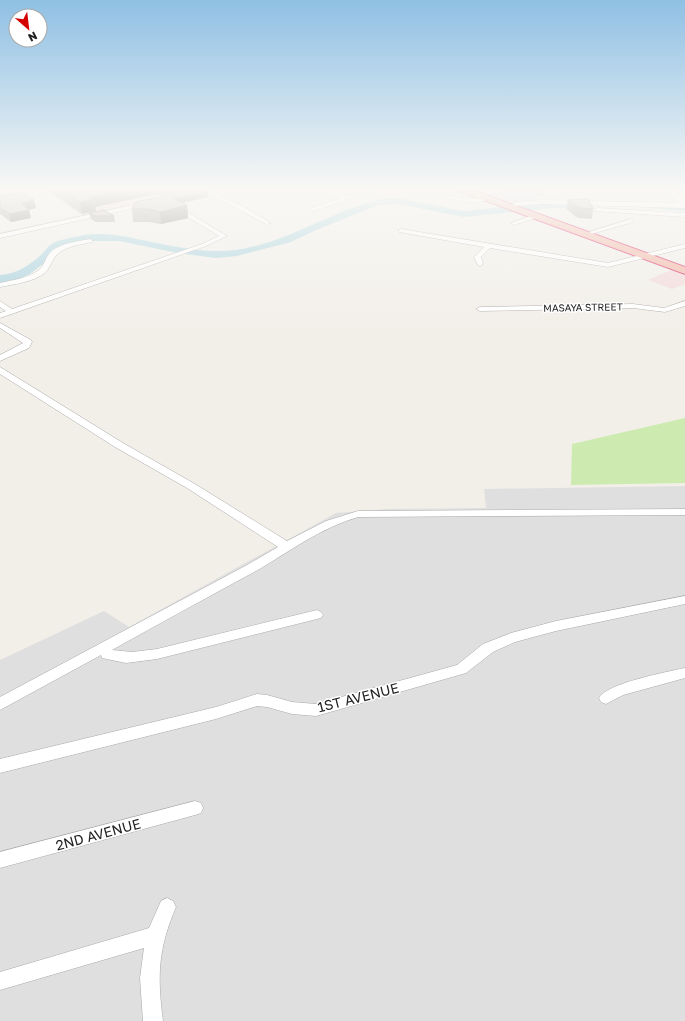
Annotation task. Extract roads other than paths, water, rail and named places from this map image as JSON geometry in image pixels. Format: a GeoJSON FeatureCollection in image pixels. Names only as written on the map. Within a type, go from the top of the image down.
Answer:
{"type":"FeatureCollection","features":[{"type":"Feature","properties":{"kind":"highway"},"geometry":{"type":"LineString","coordinates":[[590,236],[685,271]]}},
{"type":"Feature","properties":{"kind":"street"},"geometry":{"type":"LineString","coordinates":[[0,316],[168,258],[204,245],[223,236]]}},
{"type":"Feature","properties":{"kind":"street"},"geometry":{"type":"LineString","coordinates":[[428,236],[608,265],[685,246]]}},
{"type":"Feature","properties":{"kind":"street"},"geometry":{"type":"LineString","coordinates":[[0,285],[16,282],[39,274],[47,268],[49,260],[55,251],[90,241]]}},
{"type":"Feature","properties":{"kind":"street"},"geometry":{"type":"LineString","coordinates":[[520,251],[528,242]]}},
{"type":"Feature","properties":{"kind":"street"},"geometry":{"type":"LineString","coordinates":[[480,264],[477,257],[488,246]]}},
{"type":"Feature","properties":{"kind":"street"},"geometry":{"type":"LineString","coordinates":[[0,303],[11,312]]}},
{"type":"Feature","properties":{"kind":"street","name":"MASAYA STREET"},"geometry":{"type":"LineString","coordinates":[[480,309],[633,306],[665,310],[685,303]]}},
{"type":"Feature","properties":{"kind":"street"},"geometry":{"type":"LineString","coordinates":[[0,325],[28,342],[26,346],[0,358]]}},
{"type":"Feature","properties":{"kind":"street"},"geometry":{"type":"LineString","coordinates":[[0,370],[118,445],[184,482],[287,547]]}},
{"type":"Feature","properties":{"kind":"street"},"geometry":{"type":"LineString","coordinates":[[0,704],[264,561],[329,523],[345,517],[358,514],[685,512]]}},
{"type":"Feature","properties":{"kind":"street","name":"1ST AVENUE"},"geometry":{"type":"LineString","coordinates":[[0,766],[216,713],[257,700],[267,701],[292,708],[316,710],[461,669],[488,648],[511,638],[556,626],[685,600]]}},
{"type":"Feature","properties":{"kind":"street"},"geometry":{"type":"LineString","coordinates":[[104,648],[107,654],[112,656],[135,658],[165,653],[317,615]]}},
{"type":"Feature","properties":{"kind":"street"},"geometry":{"type":"LineString","coordinates":[[606,698],[619,690],[685,673]]}},
{"type":"Feature","properties":{"kind":"street","name":"2ND AVENUE"},"geometry":{"type":"LineString","coordinates":[[0,860],[195,808]]}},
{"type":"Feature","properties":{"kind":"street"},"geometry":{"type":"LineString","coordinates":[[153,1021],[149,980],[151,957],[156,935],[167,907]]}},
{"type":"Feature","properties":{"kind":"street"},"geometry":{"type":"LineString","coordinates":[[0,981],[156,935]]}},
{"type":"Feature","properties":{"kind":"waterway"},"geometry":{"type":"LineString","coordinates":[[0,279],[13,278],[27,271],[43,259],[56,246],[87,238],[119,238],[178,250],[216,255],[237,253],[287,240],[296,236]]}}]}
